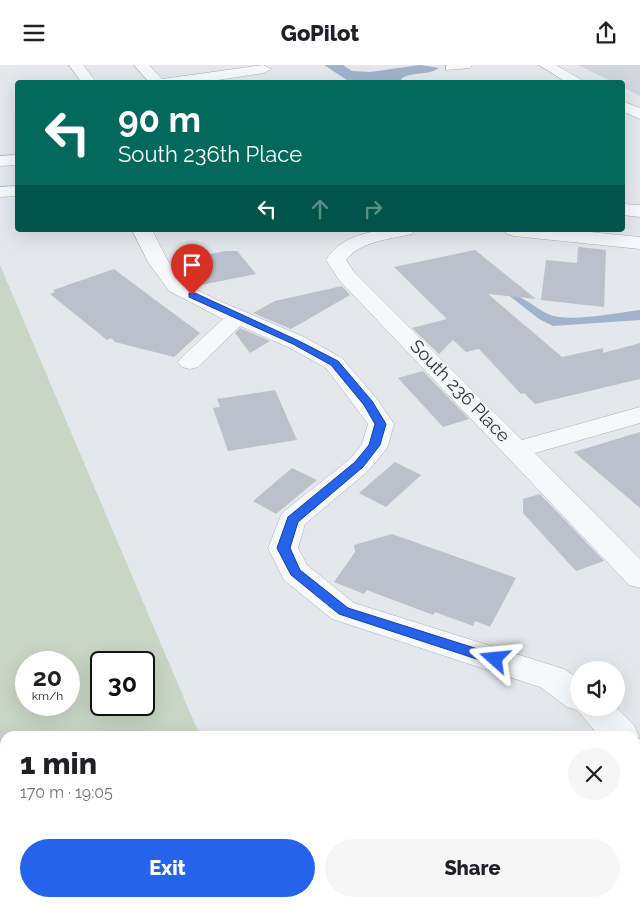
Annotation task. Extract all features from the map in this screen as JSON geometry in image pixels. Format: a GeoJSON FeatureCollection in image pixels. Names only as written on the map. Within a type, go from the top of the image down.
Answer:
{"type":"FeatureCollection","features":[{"type":"Feature","properties":{"kind":"street"},"geometry":{"type":"LineString","coordinates":[[76,65],[88,80]]}},
{"type":"Feature","properties":{"kind":"street"},"geometry":{"type":"LineString","coordinates":[[140,65],[155,80]]}},
{"type":"Feature","properties":{"kind":"street"},"geometry":{"type":"LineString","coordinates":[[451,67],[465,65]]}},
{"type":"Feature","properties":{"kind":"street"},"geometry":{"type":"LineString","coordinates":[[546,65],[574,80]]}},
{"type":"Feature","properties":{"kind":"street"},"geometry":{"type":"LineString","coordinates":[[185,80],[264,69]]}},
{"type":"Feature","properties":{"kind":"street"},"geometry":{"type":"LineString","coordinates":[[625,106],[640,114]]}},
{"type":"Feature","properties":{"kind":"street"},"geometry":{"type":"LineString","coordinates":[[625,120],[640,117]]}},
{"type":"Feature","properties":{"kind":"street"},"geometry":{"type":"LineString","coordinates":[[0,161],[15,160]]}},
{"type":"Feature","properties":{"kind":"street"},"geometry":{"type":"LineString","coordinates":[[625,209],[640,211]]}},
{"type":"Feature","properties":{"kind":"street","name":"South 236 Place"},"geometry":{"type":"LineString","coordinates":[[398,232],[348,247],[339,253],[336,259],[346,276],[640,577]]}},
{"type":"Feature","properties":{"kind":"street"},"geometry":{"type":"LineString","coordinates":[[533,232],[640,243]]}},
{"type":"Feature","properties":{"kind":"street"},"geometry":{"type":"LineString","coordinates":[[147,233],[158,262],[176,287],[296,343],[334,363],[368,403],[381,424],[375,445],[359,465],[292,520],[284,548],[295,572],[343,611],[552,678],[570,691]]}},
{"type":"Feature","properties":{"kind":"street"},"geometry":{"type":"LineString","coordinates":[[190,362],[237,317]]}},
{"type":"Feature","properties":{"kind":"street"},"geometry":{"type":"LineString","coordinates":[[516,450],[640,415]]}},
{"type":"Feature","properties":{"kind":"street"},"geometry":{"type":"LineString","coordinates":[[603,716],[616,731]]}},
{"type":"Feature","properties":{"kind":"shaded area"},"geometry":{"type":"Polygon","coordinates":[[[578,65],[640,65],[640,96],[625,88],[625,80],[609,80],[578,65]]]}},
{"type":"Feature","properties":{"kind":"green space"},"geometry":{"type":"Polygon","coordinates":[[[0,265],[198,731],[0,731],[0,265]]]}},
{"type":"Feature","properties":{"kind":"water"},"geometry":{"type":"Polygon","coordinates":[[[324,65],[343,65],[352,71],[370,72],[420,65],[439,68],[430,72],[410,75],[401,80],[347,80],[324,65]]]}},
{"type":"Feature","properties":{"kind":"water"},"geometry":{"type":"Polygon","coordinates":[[[507,294],[521,298],[545,313],[559,317],[588,317],[640,310],[640,320],[553,326],[539,319],[507,294]]]}},
{"type":"Feature","properties":{"kind":"building"},"geometry":{"type":"Polygon","coordinates":[[[578,247],[606,250],[604,307],[541,300],[546,260],[577,263],[578,247]]]}},
{"type":"Feature","properties":{"kind":"building"},"geometry":{"type":"Polygon","coordinates":[[[475,250],[536,299],[488,294],[562,357],[603,348],[603,353],[640,343],[640,379],[535,404],[524,393],[521,394],[479,349],[466,352],[453,340],[439,354],[412,328],[447,319],[394,267],[475,250]]]}},
{"type":"Feature","properties":{"kind":"building"},"geometry":{"type":"Polygon","coordinates":[[[225,251],[237,251],[256,274],[201,285],[183,260],[225,251]]]}},
{"type":"Feature","properties":{"kind":"building"},"geometry":{"type":"Polygon","coordinates":[[[114,269],[200,333],[174,357],[115,342],[111,338],[107,340],[50,294],[55,292],[53,290],[114,269]]]}},
{"type":"Feature","properties":{"kind":"building"},"geometry":{"type":"Polygon","coordinates":[[[342,286],[350,295],[291,329],[253,313],[275,301],[342,286]]]}},
{"type":"Feature","properties":{"kind":"building"},"geometry":{"type":"Polygon","coordinates":[[[240,328],[270,341],[250,353],[235,333],[240,328]]]}},
{"type":"Feature","properties":{"kind":"building"},"geometry":{"type":"Polygon","coordinates":[[[423,371],[469,419],[443,427],[398,378],[423,371]]]}},
{"type":"Feature","properties":{"kind":"building"},"geometry":{"type":"Polygon","coordinates":[[[275,390],[297,440],[228,451],[213,408],[220,407],[217,399],[275,390]]]}},
{"type":"Feature","properties":{"kind":"building"},"geometry":{"type":"Polygon","coordinates":[[[640,432],[640,508],[574,452],[640,432]]]}},
{"type":"Feature","properties":{"kind":"building"},"geometry":{"type":"Polygon","coordinates":[[[395,462],[421,475],[386,507],[359,493],[395,462]]]}},
{"type":"Feature","properties":{"kind":"building"},"geometry":{"type":"Polygon","coordinates":[[[292,468],[317,480],[276,514],[253,501],[292,468]]]}},
{"type":"Feature","properties":{"kind":"building"},"geometry":{"type":"Polygon","coordinates":[[[540,494],[604,561],[576,571],[523,513],[523,499],[540,494]]]}},
{"type":"Feature","properties":{"kind":"building"},"geometry":{"type":"Polygon","coordinates":[[[392,534],[516,578],[490,627],[475,621],[473,626],[435,612],[433,615],[367,590],[364,594],[334,582],[355,552],[354,545],[392,534]]]}},
{"type":"Feature","properties":{"kind":"route"},"geometry":{"type":"LineString","coordinates":[[192,295],[207,304],[296,343],[334,363],[368,403],[381,424],[375,445],[359,465],[292,520],[284,548],[295,572],[343,611],[495,659]]}}]}
